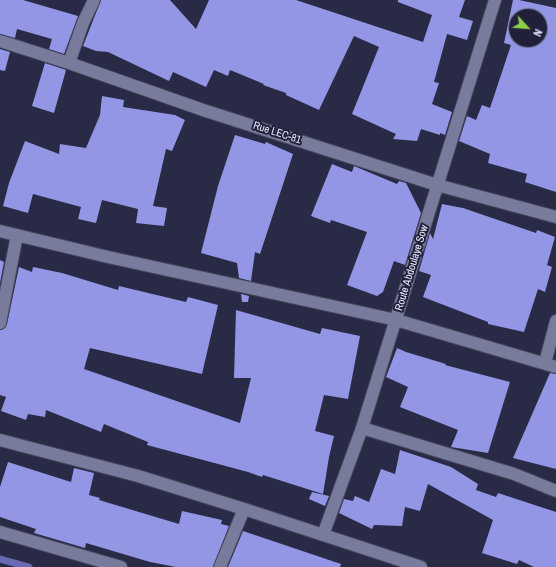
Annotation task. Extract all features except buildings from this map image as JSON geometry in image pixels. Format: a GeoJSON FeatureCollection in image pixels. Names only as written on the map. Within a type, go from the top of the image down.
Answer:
{"type":"FeatureCollection","features":[{"type":"Feature","properties":{"kind":"street"},"geometry":{"type":"LineString","coordinates":[[69,63],[83,23],[94,0]]}},
{"type":"Feature","properties":{"kind":"street","name":"Route Abdoulaye Sow"},"geometry":{"type":"LineString","coordinates":[[324,535],[362,428],[495,0]]}},
{"type":"Feature","properties":{"kind":"street","name":"Rue LEC-81"},"geometry":{"type":"LineString","coordinates":[[0,41],[69,63],[203,110],[437,185],[556,217]]}},
{"type":"Feature","properties":{"kind":"street"},"geometry":{"type":"LineString","coordinates":[[0,231],[108,257],[396,320],[551,365],[556,321]]}},
{"type":"Feature","properties":{"kind":"street"},"geometry":{"type":"LineString","coordinates":[[0,323],[17,235]]}},
{"type":"Feature","properties":{"kind":"street"},"geometry":{"type":"LineString","coordinates":[[362,428],[514,474],[556,491]]}},
{"type":"Feature","properties":{"kind":"street"},"geometry":{"type":"LineString","coordinates":[[0,440],[138,476],[421,567]]}},
{"type":"Feature","properties":{"kind":"street"},"geometry":{"type":"LineString","coordinates":[[220,567],[244,509]]}},
{"type":"Feature","properties":{"kind":"street"},"geometry":{"type":"LineString","coordinates":[[0,532],[121,567]]}},
{"type":"Feature","properties":{"kind":"waterway"},"geometry":{"type":"LineString","coordinates":[[0,559],[29,567]]}}]}
